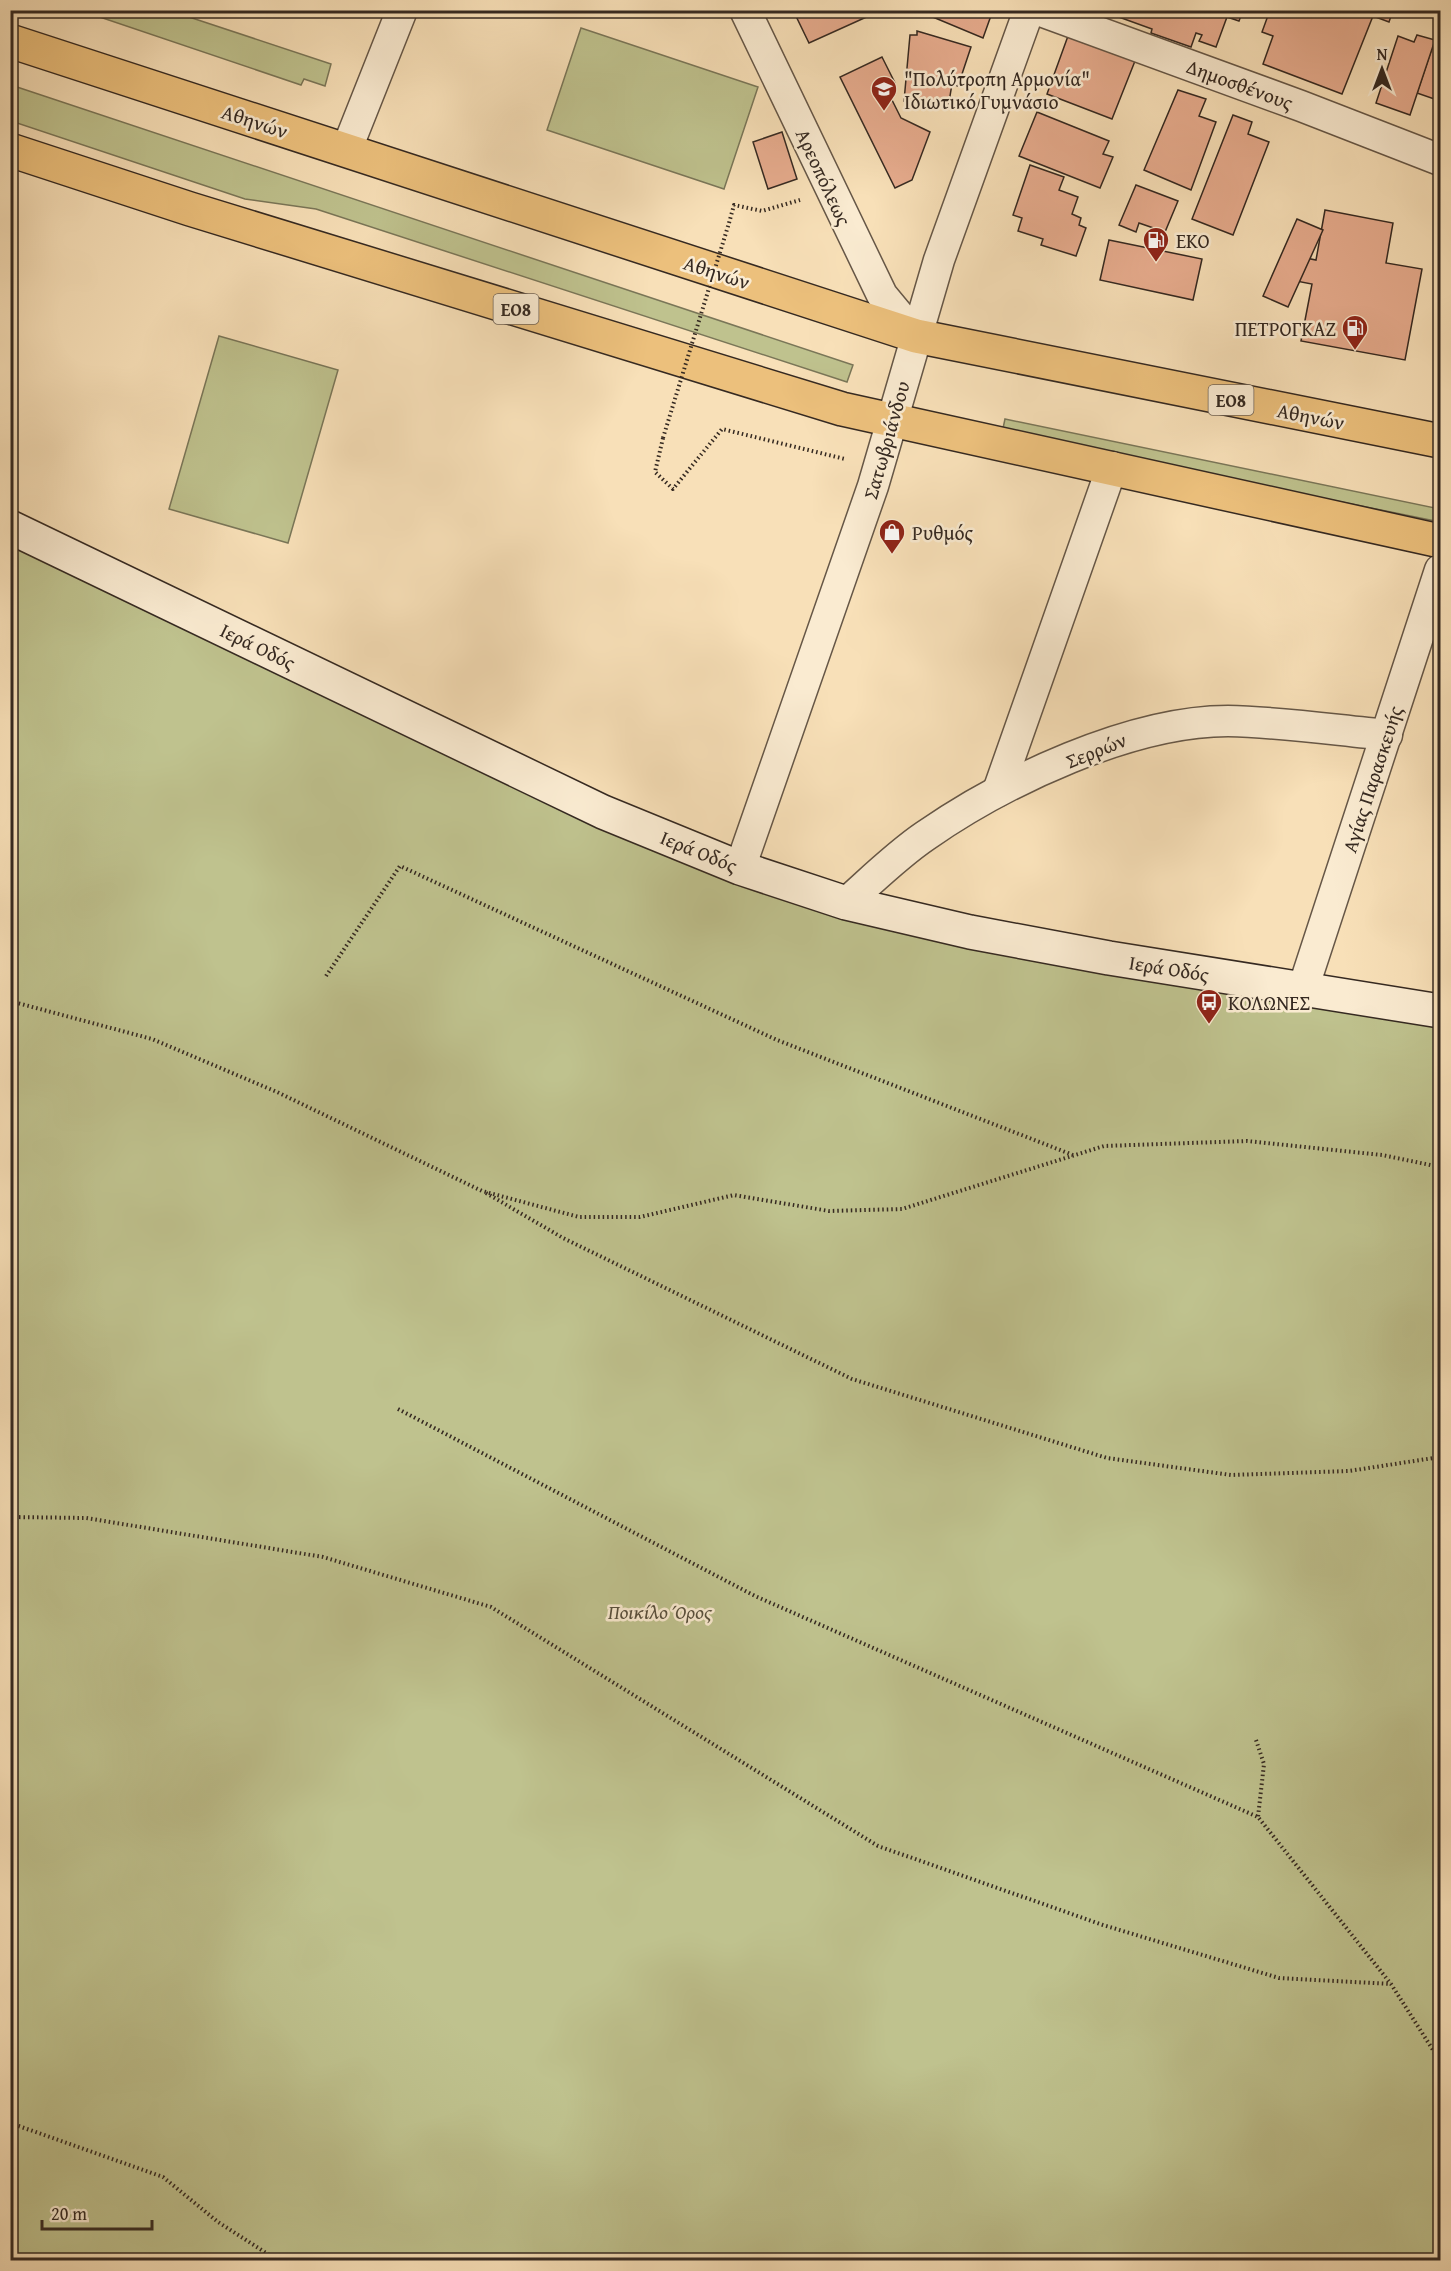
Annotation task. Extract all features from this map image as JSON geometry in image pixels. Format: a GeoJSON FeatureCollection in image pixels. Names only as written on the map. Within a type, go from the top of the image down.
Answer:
{"type":"FeatureCollection","features":[{"type":"Feature","properties":{"kind":"highway","name":"Αθηνών"},"geometry":{"type":"LineString","coordinates":[[10,41],[916,336],[1440,441]]}},
{"type":"Feature","properties":{"kind":"highway","name":"ΕΟ8"},"geometry":{"type":"LineString","coordinates":[[10,150],[201,212],[823,403],[1440,541]]}},
{"type":"Feature","properties":{"kind":"main road","name":"Ιερά Οδός"},"geometry":{"type":"LineString","coordinates":[[10,527],[603,812],[740,868],[846,903],[970,932],[1097,956],[1440,1011]]}},
{"type":"Feature","properties":{"kind":"street"},"geometry":{"type":"LineString","coordinates":[[346,151],[402,10]]}},
{"type":"Feature","properties":{"kind":"street","name":"Αρεοπόλεως"},"geometry":{"type":"LineString","coordinates":[[745,10],[827,185],[882,295],[916,336]]}},
{"type":"Feature","properties":{"kind":"street","name":"Σατωβριάνδου"},"geometry":{"type":"LineString","coordinates":[[740,868],[878,467],[939,260],[1029,10]]}},
{"type":"Feature","properties":{"kind":"street","name":"Δημοσθένους"},"geometry":{"type":"LineString","coordinates":[[1038,10],[1301,106],[1440,160]]}},
{"type":"Feature","properties":{"kind":"street"},"geometry":{"type":"LineString","coordinates":[[998,791],[1112,467]]}},
{"type":"Feature","properties":{"kind":"street","name":"Αγίας Παρασκευής"},"geometry":{"type":"LineString","coordinates":[[1303,989],[1440,570]]}},
{"type":"Feature","properties":{"kind":"street","name":"Σερρών"},"geometry":{"type":"LineString","coordinates":[[846,903],[924,836],[998,791],[1123,737],[1177,726],[1228,721],[1387,735]]}},
{"type":"Feature","properties":{"kind":"path"},"geometry":{"type":"LineString","coordinates":[[827,185],[796,202],[762,211],[734,205],[663,438],[655,472],[673,489],[722,429],[878,467]]}},
{"type":"Feature","properties":{"kind":"path"},"geometry":{"type":"LineString","coordinates":[[326,976],[400,866],[777,1040],[1073,1155]]}},
{"type":"Feature","properties":{"kind":"path"},"geometry":{"type":"LineString","coordinates":[[10,1001],[152,1039],[277,1092],[482,1191],[563,1238],[852,1379],[1107,1458],[1231,1475],[1349,1471],[1440,1457]]}},
{"type":"Feature","properties":{"kind":"path"},"geometry":{"type":"LineString","coordinates":[[482,1191],[579,1217],[640,1217],[734,1195],[829,1211],[902,1209],[1104,1146],[1247,1141],[1382,1155],[1440,1167]]}},
{"type":"Feature","properties":{"kind":"path"},"geometry":{"type":"LineString","coordinates":[[398,1409],[755,1596],[1258,1817],[1391,1984],[1440,2061]]}},
{"type":"Feature","properties":{"kind":"path"},"geometry":{"type":"LineString","coordinates":[[10,1517],[87,1518],[323,1557],[491,1607],[878,1846],[1103,1925],[1279,1978],[1391,1984]]}},
{"type":"Feature","properties":{"kind":"path"},"geometry":{"type":"LineString","coordinates":[[1256,1740],[1264,1764],[1258,1817]]}},
{"type":"Feature","properties":{"kind":"path"},"geometry":{"type":"LineString","coordinates":[[10,2123],[163,2177],[218,2222],[277,2260]]}},
{"type":"Feature","properties":{"kind":"green space"},"geometry":{"type":"Polygon","coordinates":[[[82,11],[171,11],[331,64],[325,86],[304,79],[301,85],[82,11]]]}},
{"type":"Feature","properties":{"kind":"green space"},"geometry":{"type":"Polygon","coordinates":[[[581,28],[758,87],[724,189],[547,130],[581,28]]]}},
{"type":"Feature","properties":{"kind":"green space"},"geometry":{"type":"Polygon","coordinates":[[[11,85],[853,365],[847,382],[316,209],[245,199],[11,121],[11,85]]]}},
{"type":"Feature","properties":{"kind":"green space"},"geometry":{"type":"Polygon","coordinates":[[[219,336],[338,370],[288,543],[169,509],[219,336]]]}},
{"type":"Feature","properties":{"kind":"green space"},"geometry":{"type":"Polygon","coordinates":[[[1005,419],[1440,509],[1440,522],[1002,433],[1005,419]]]}},
{"type":"Feature","properties":{"kind":"green space","name":"Ποικίλο Όρος"},"geometry":{"type":"Polygon","coordinates":[[[10,527],[740,868],[1440,1011],[1440,2260],[11,2260],[10,527]]]}},
{"type":"Feature","properties":{"kind":"building"},"geometry":{"type":"Polygon","coordinates":[[[793,10],[882,10],[809,43],[793,10]]]}},
{"type":"Feature","properties":{"kind":"building"},"geometry":{"type":"Polygon","coordinates":[[[916,10],[993,10],[983,38],[916,10]]]}},
{"type":"Feature","properties":{"kind":"building"},"geometry":{"type":"Polygon","coordinates":[[[1118,10],[1243,10],[1239,21],[1227,17],[1216,47],[1199,41],[1202,35],[1196,33],[1191,47],[1151,33],[1152,29],[1116,16],[1118,10]]]}},
{"type":"Feature","properties":{"kind":"building"},"geometry":{"type":"Polygon","coordinates":[[[1270,10],[1393,10],[1389,22],[1373,16],[1342,94],[1263,64],[1273,36],[1262,32],[1270,10]]]}},
{"type":"Feature","properties":{"kind":"building"},"geometry":{"type":"Polygon","coordinates":[[[1440,27],[1440,101],[1417,93],[1440,27]]]}},
{"type":"Feature","properties":{"kind":"building"},"geometry":{"type":"Polygon","coordinates":[[[917,31],[971,47],[958,86],[952,84],[948,108],[904,101],[910,35],[917,35],[917,31]]]}},
{"type":"Feature","properties":{"kind":"building"},"geometry":{"type":"Polygon","coordinates":[[[1417,35],[1435,40],[1410,115],[1376,103],[1398,36],[1414,42],[1417,35]]]}},
{"type":"Feature","properties":{"kind":"building"},"geometry":{"type":"Polygon","coordinates":[[[1068,36],[1135,61],[1112,119],[1047,94],[1068,36]]]}},
{"type":"Feature","properties":{"kind":"building"},"geometry":{"type":"Polygon","coordinates":[[[882,57],[895,83],[886,88],[901,118],[930,132],[912,180],[895,188],[840,77],[882,57]]]}},
{"type":"Feature","properties":{"kind":"building"},"geometry":{"type":"Polygon","coordinates":[[[1178,90],[1206,99],[1199,116],[1216,122],[1191,190],[1144,170],[1178,90]]]}},
{"type":"Feature","properties":{"kind":"building"},"geometry":{"type":"Polygon","coordinates":[[[1037,112],[1109,141],[1103,154],[1113,157],[1100,188],[1019,156],[1037,112]]]}},
{"type":"Feature","properties":{"kind":"building"},"geometry":{"type":"Polygon","coordinates":[[[1233,115],[1252,122],[1248,134],[1269,142],[1233,235],[1192,219],[1233,115]]]}},
{"type":"Feature","properties":{"kind":"building"},"geometry":{"type":"Polygon","coordinates":[[[782,132],[797,179],[768,189],[753,142],[782,132]]]}},
{"type":"Feature","properties":{"kind":"building"},"geometry":{"type":"Polygon","coordinates":[[[1030,165],[1064,177],[1059,190],[1078,197],[1072,214],[1081,218],[1079,225],[1086,228],[1076,256],[1041,245],[1043,239],[1018,231],[1022,218],[1013,215],[1030,165]]]}},
{"type":"Feature","properties":{"kind":"building"},"geometry":{"type":"Polygon","coordinates":[[[1136,185],[1178,201],[1165,232],[1139,223],[1136,232],[1119,225],[1136,185]]]}},
{"type":"Feature","properties":{"kind":"building"},"geometry":{"type":"Polygon","coordinates":[[[1325,210],[1393,223],[1386,263],[1422,269],[1405,360],[1301,341],[1312,284],[1296,281],[1301,257],[1316,260],[1325,210]]]}},
{"type":"Feature","properties":{"kind":"building"},"geometry":{"type":"Polygon","coordinates":[[[1297,219],[1323,230],[1288,307],[1263,296],[1297,219]]]}},
{"type":"Feature","properties":{"kind":"building"},"geometry":{"type":"Polygon","coordinates":[[[1109,240],[1202,259],[1193,300],[1100,280],[1109,240]]]}},
{"type":"Feature","properties":{"kind":"place","name":"\"Πολύτροπη Αρμονία\" Ιδιωτικό Γυμνάσιο"},"geometry":{"type":"Point","coordinates":[884,112]}},
{"type":"Feature","properties":{"kind":"place","name":"EKO"},"geometry":{"type":"Point","coordinates":[1156,263]}},
{"type":"Feature","properties":{"kind":"place","name":"ΠΕΤΡΟΓΚΑΖ"},"geometry":{"type":"Point","coordinates":[1355,351]}},
{"type":"Feature","properties":{"kind":"place","name":"Ρυθμός"},"geometry":{"type":"Point","coordinates":[892,555]}},
{"type":"Feature","properties":{"kind":"place","name":"ΚΟΛΩΝΕΣ"},"geometry":{"type":"Point","coordinates":[1209,1025]}}]}
